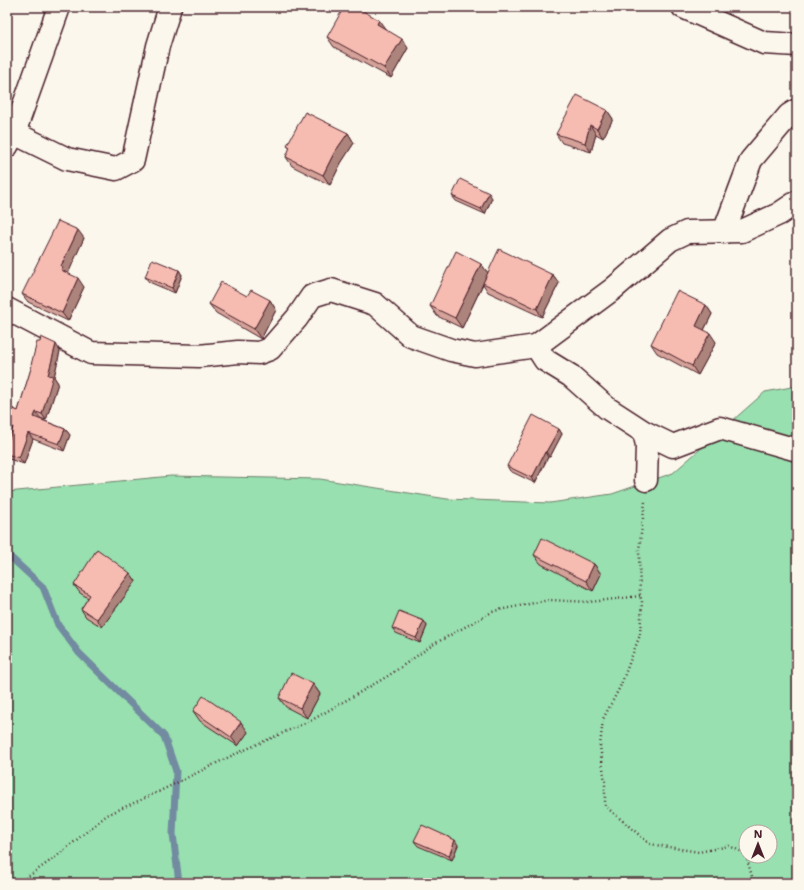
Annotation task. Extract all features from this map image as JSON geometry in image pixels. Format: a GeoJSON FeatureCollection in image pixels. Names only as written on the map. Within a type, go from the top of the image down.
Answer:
{"type":"FeatureCollection","features":[{"type":"Feature","properties":{"kind":"street"},"geometry":{"type":"LineString","coordinates":[[59,7],[10,140],[67,160],[116,169],[133,160],[157,53],[170,7]]}},
{"type":"Feature","properties":{"kind":"street"},"geometry":{"type":"LineString","coordinates":[[683,7],[764,43],[797,45]]}},
{"type":"Feature","properties":{"kind":"street"},"geometry":{"type":"LineString","coordinates":[[724,232],[751,160],[789,115],[797,110]]}},
{"type":"Feature","properties":{"kind":"street"},"geometry":{"type":"LineString","coordinates":[[7,309],[91,353],[199,356],[238,352],[259,353],[270,348],[297,318],[312,296],[331,290],[375,304],[411,336],[451,350],[475,355],[536,346],[613,289],[670,240],[687,232],[742,231],[779,214],[797,202]]}},
{"type":"Feature","properties":{"kind":"street"},"geometry":{"type":"LineString","coordinates":[[536,346],[545,360],[571,376],[607,408],[644,432],[673,446],[720,428],[797,450]]}},
{"type":"Feature","properties":{"kind":"street"},"geometry":{"type":"LineString","coordinates":[[644,432],[647,445],[646,480]]}},
{"type":"Feature","properties":{"kind":"path"},"geometry":{"type":"LineString","coordinates":[[646,480],[639,550],[640,596],[642,601],[640,635],[620,687],[603,719],[600,746],[605,782],[605,806],[650,844],[699,852],[729,846],[738,850]]}},
{"type":"Feature","properties":{"kind":"path"},"geometry":{"type":"LineString","coordinates":[[19,883],[57,856],[106,815],[158,792],[231,756],[312,720],[388,676],[434,644],[494,611],[549,600],[590,602],[640,596]]}},
{"type":"Feature","properties":{"kind":"path"},"geometry":{"type":"LineString","coordinates":[[748,864],[754,883]]}},
{"type":"Feature","properties":{"kind":"green space"},"geometry":{"type":"Polygon","coordinates":[[[797,386],[797,883],[7,883],[7,492],[171,476],[320,479],[447,499],[550,503],[612,494],[673,473],[765,392],[797,386]]]}},
{"type":"Feature","properties":{"kind":"building"},"geometry":{"type":"Polygon","coordinates":[[[344,7],[356,7],[379,20],[377,24],[402,39],[384,68],[327,37],[344,7]]]}},
{"type":"Feature","properties":{"kind":"building"},"geometry":{"type":"Polygon","coordinates":[[[577,95],[607,110],[597,129],[590,125],[585,143],[556,134],[577,95]]]}},
{"type":"Feature","properties":{"kind":"building"},"geometry":{"type":"Polygon","coordinates":[[[305,112],[348,133],[334,153],[323,175],[286,157],[290,147],[287,145],[305,112]]]}},
{"type":"Feature","properties":{"kind":"building"},"geometry":{"type":"Polygon","coordinates":[[[460,179],[489,193],[481,209],[452,196],[460,179]]]}},
{"type":"Feature","properties":{"kind":"building"},"geometry":{"type":"Polygon","coordinates":[[[58,221],[78,230],[61,266],[63,267],[61,270],[78,278],[62,313],[22,294],[58,221]]]}},
{"type":"Feature","properties":{"kind":"building"},"geometry":{"type":"Polygon","coordinates":[[[499,249],[553,275],[537,309],[483,283],[499,249]]]}},
{"type":"Feature","properties":{"kind":"building"},"geometry":{"type":"Polygon","coordinates":[[[456,251],[481,264],[455,318],[430,306],[456,251]]]}},
{"type":"Feature","properties":{"kind":"building"},"geometry":{"type":"Polygon","coordinates":[[[152,259],[179,270],[172,288],[145,277],[152,259]]]}},
{"type":"Feature","properties":{"kind":"building"},"geometry":{"type":"Polygon","coordinates":[[[221,282],[247,296],[251,290],[270,300],[254,329],[209,304],[221,282]]]}},
{"type":"Feature","properties":{"kind":"building"},"geometry":{"type":"Polygon","coordinates":[[[677,291],[706,305],[696,326],[710,333],[692,366],[651,344],[677,291]]]}},
{"type":"Feature","properties":{"kind":"building"},"geometry":{"type":"Polygon","coordinates":[[[41,337],[56,344],[48,375],[53,376],[42,414],[36,412],[34,417],[65,429],[59,444],[28,433],[19,458],[7,454],[7,445],[13,427],[7,425],[7,406],[18,411],[32,365],[37,342],[40,342],[41,337]]]}},
{"type":"Feature","properties":{"kind":"building"},"geometry":{"type":"Polygon","coordinates":[[[533,415],[559,429],[532,478],[507,466],[533,415]]]}},
{"type":"Feature","properties":{"kind":"building"},"geometry":{"type":"Polygon","coordinates":[[[542,538],[594,564],[586,581],[534,555],[542,538]]]}},
{"type":"Feature","properties":{"kind":"building"},"geometry":{"type":"Polygon","coordinates":[[[97,549],[130,573],[97,619],[81,609],[90,595],[74,585],[97,549]]]}},
{"type":"Feature","properties":{"kind":"building"},"geometry":{"type":"Polygon","coordinates":[[[399,611],[424,621],[416,638],[392,628],[399,611]]]}},
{"type":"Feature","properties":{"kind":"building"},"geometry":{"type":"Polygon","coordinates":[[[291,673],[313,684],[300,708],[279,698],[291,673]]]}},
{"type":"Feature","properties":{"kind":"building"},"geometry":{"type":"Polygon","coordinates":[[[203,696],[241,722],[231,737],[193,711],[203,696]]]}},
{"type":"Feature","properties":{"kind":"building"},"geometry":{"type":"Polygon","coordinates":[[[422,825],[455,840],[449,856],[414,841],[422,825]]]}},
{"type":"Feature","properties":{"kind":"waterway"},"geometry":{"type":"LineString","coordinates":[[7,554],[43,587],[58,625],[79,653],[164,736],[176,771],[173,834],[179,883]]}}]}
